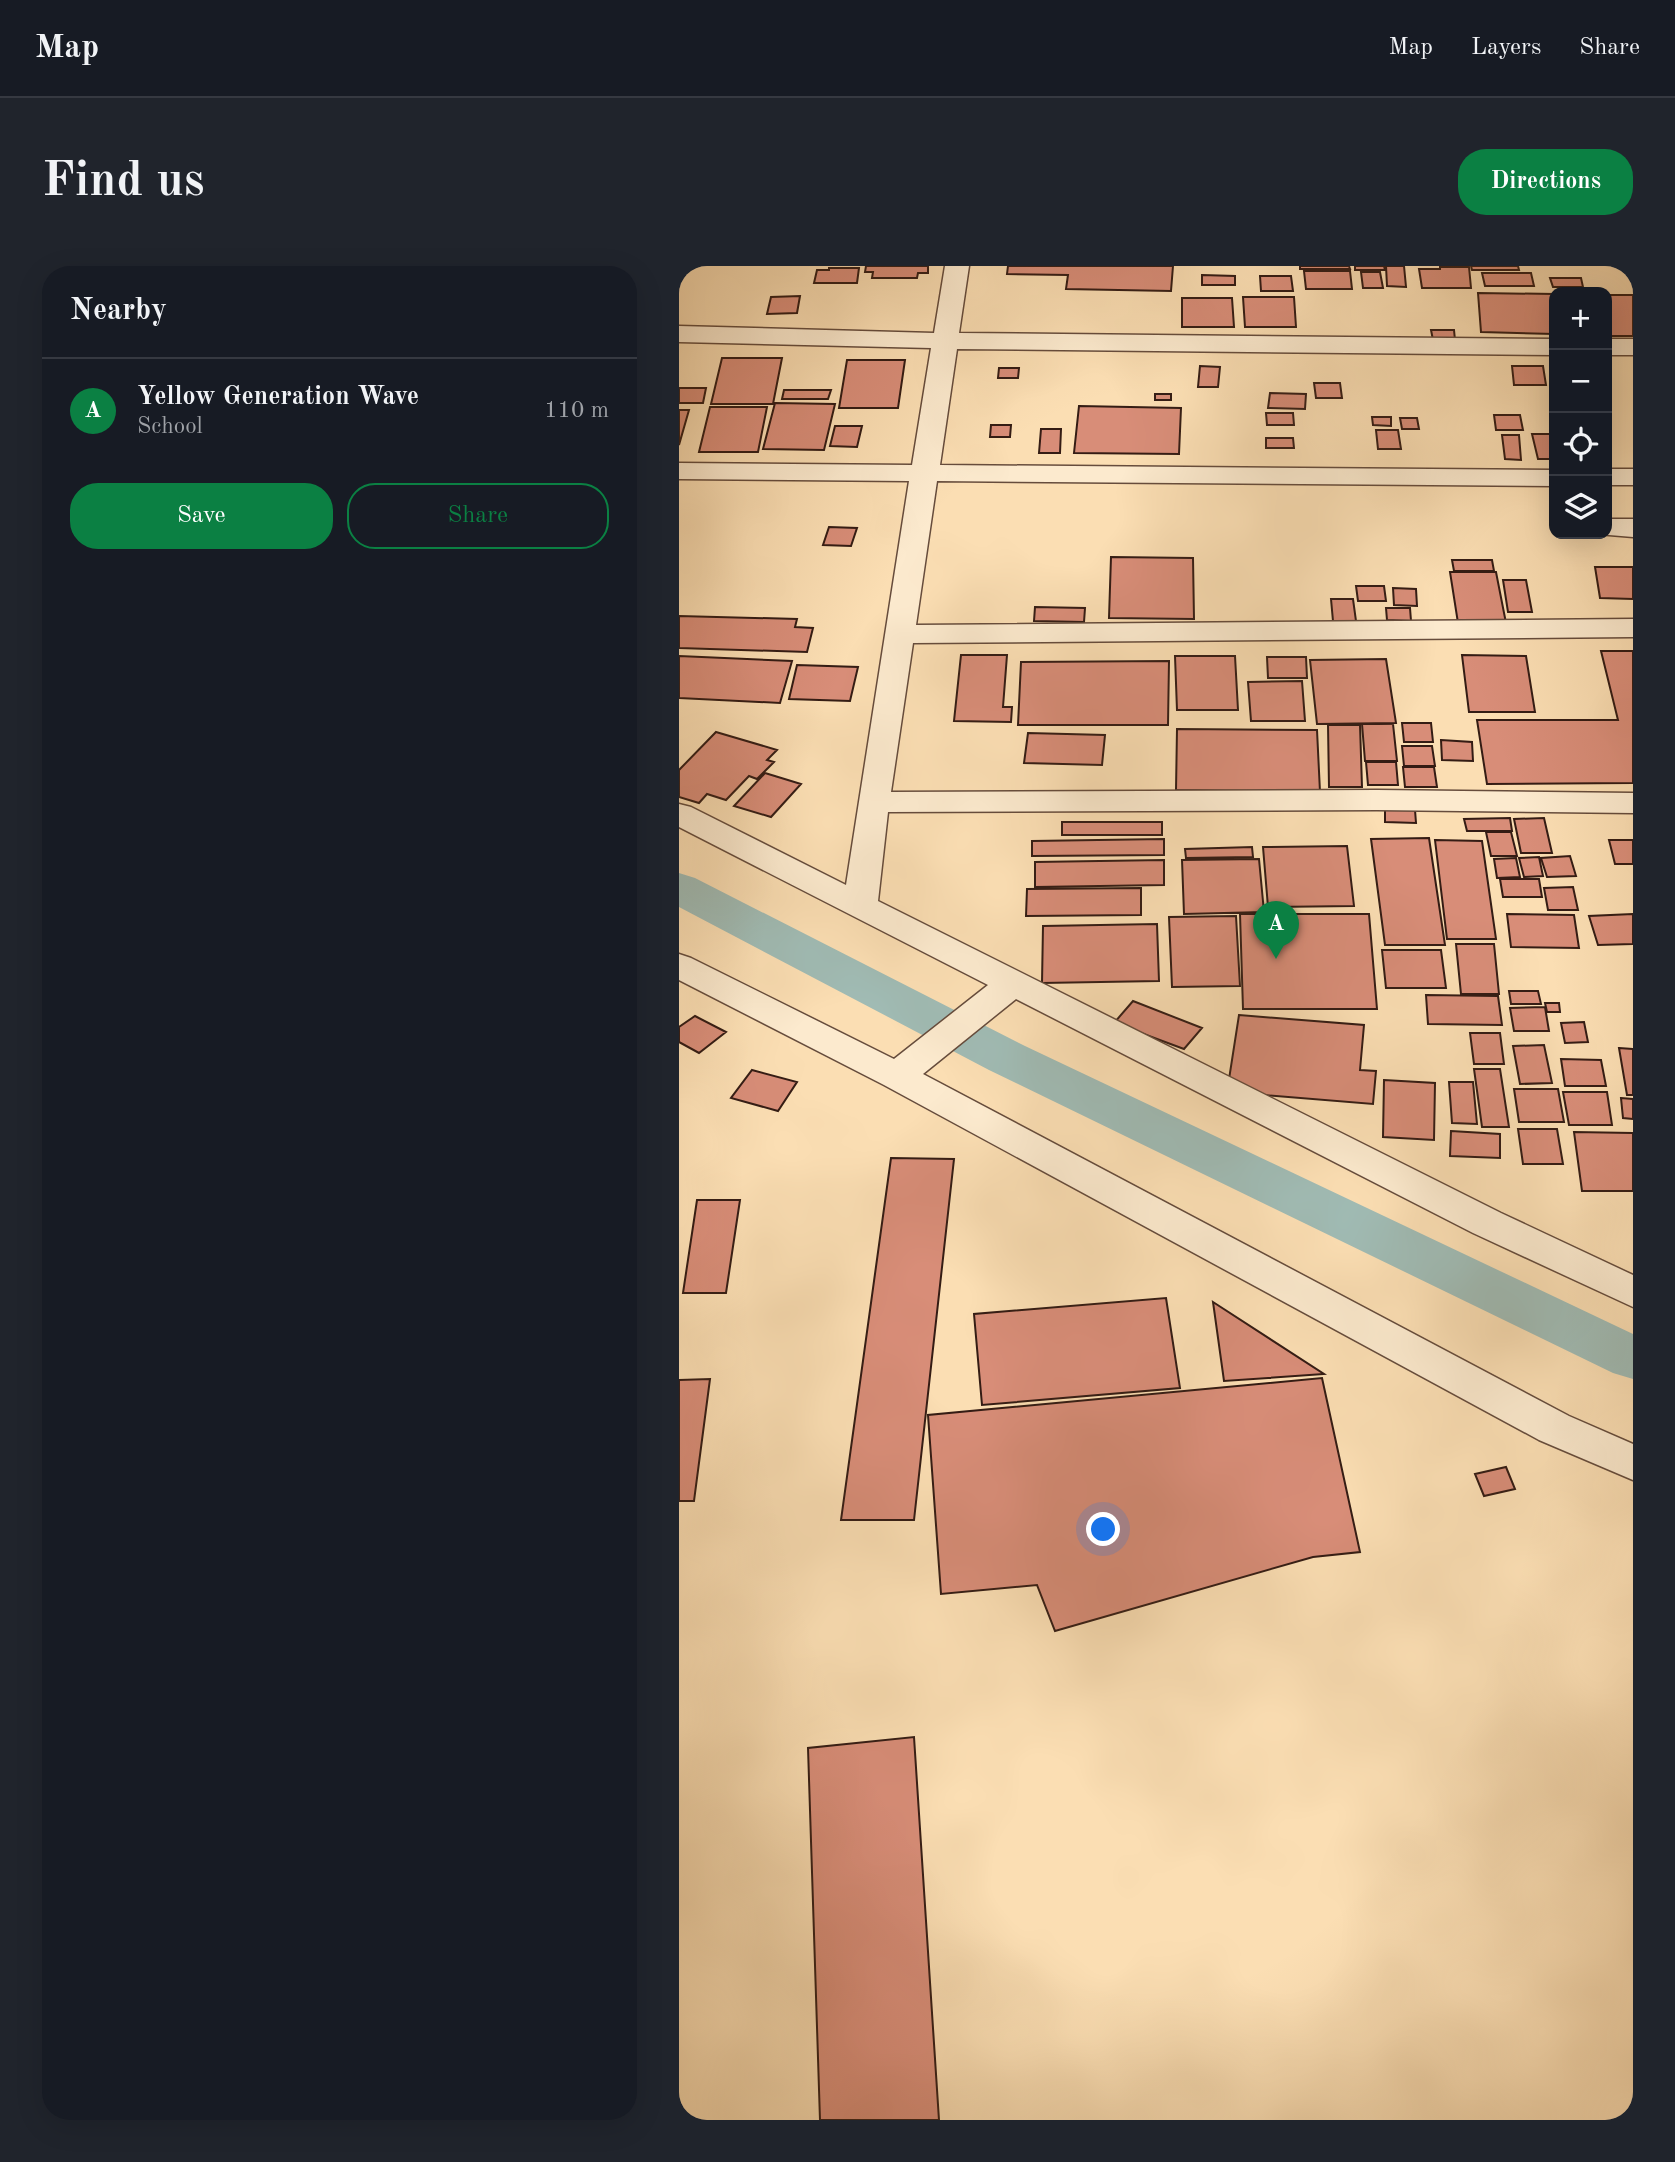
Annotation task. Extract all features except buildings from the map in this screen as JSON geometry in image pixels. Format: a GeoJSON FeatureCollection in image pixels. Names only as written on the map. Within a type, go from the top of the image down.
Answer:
{"type":"FeatureCollection","features":[{"type":"Feature","properties":{"kind":"street"},"geometry":{"type":"LineString","coordinates":[[860,905],[873,802],[957,266]]}},
{"type":"Feature","properties":{"kind":"street"},"geometry":{"type":"LineString","coordinates":[[679,334],[944,341],[1549,346]]}},
{"type":"Feature","properties":{"kind":"street"},"geometry":{"type":"LineString","coordinates":[[1612,347],[1633,347]]}},
{"type":"Feature","properties":{"kind":"street"},"geometry":{"type":"LineString","coordinates":[[679,471],[1549,478]]}},
{"type":"Feature","properties":{"kind":"street"},"geometry":{"type":"LineString","coordinates":[[1612,477],[1633,477]]}},
{"type":"Feature","properties":{"kind":"street"},"geometry":{"type":"LineString","coordinates":[[1612,528],[1633,528]]}},
{"type":"Feature","properties":{"kind":"street"},"geometry":{"type":"LineString","coordinates":[[900,634],[1633,628]]}},
{"type":"Feature","properties":{"kind":"street"},"geometry":{"type":"LineString","coordinates":[[873,802],[1377,800],[1633,803]]}},
{"type":"Feature","properties":{"kind":"street"},"geometry":{"type":"LineString","coordinates":[[679,814],[860,905],[1004,990],[1633,1292]]}},
{"type":"Feature","properties":{"kind":"street"},"geometry":{"type":"LineString","coordinates":[[679,966],[897,1076],[1554,1428],[1633,1462]]}},
{"type":"Feature","properties":{"kind":"street"},"geometry":{"type":"LineString","coordinates":[[897,1076],[1004,990]]}},
{"type":"Feature","properties":{"kind":"waterway"},"geometry":{"type":"LineString","coordinates":[[679,888],[1007,1058],[1633,1358]]}},
{"type":"Feature","properties":{"kind":"place","name":"Yellow Generation Wave"},"geometry":{"type":"Point","coordinates":[1276,959]}}]}
